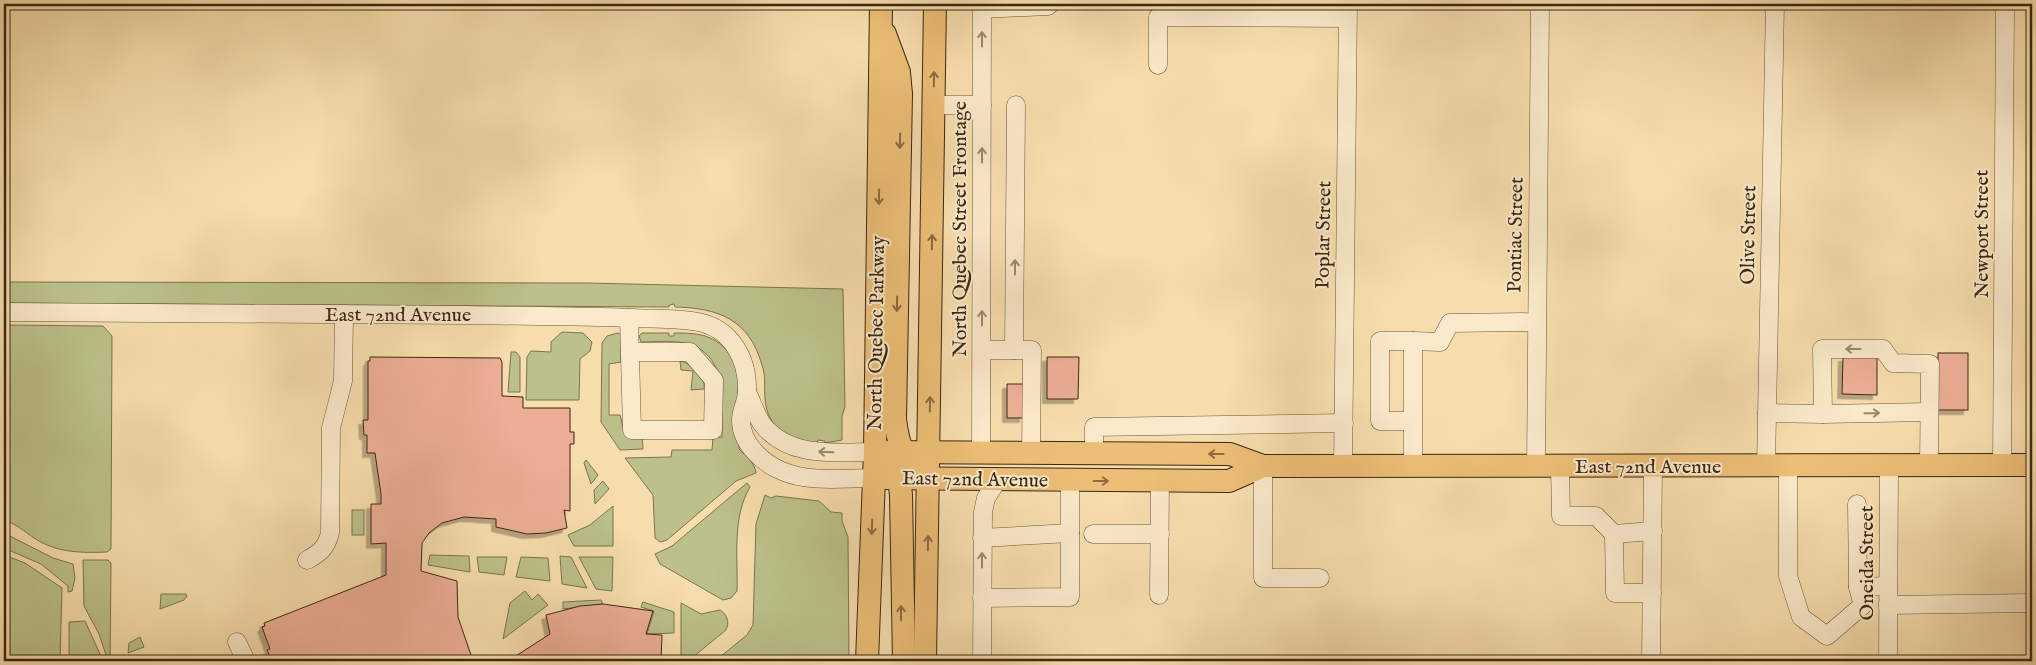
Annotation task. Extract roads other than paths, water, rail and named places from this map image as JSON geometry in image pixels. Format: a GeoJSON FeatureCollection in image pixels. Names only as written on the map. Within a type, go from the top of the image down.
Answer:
{"type":"FeatureCollection","features":[{"type":"Feature","properties":{"kind":"main road","name":"North Quebec Parkway"},"geometry":{"type":"LineString","coordinates":[[866,661],[875,452],[882,4]]}},
{"type":"Feature","properties":{"kind":"main road"},"geometry":{"type":"LineString","coordinates":[[925,661],[930,480],[935,4]]}},
{"type":"Feature","properties":{"kind":"main road"},"geometry":{"type":"LineString","coordinates":[[881,26],[896,58],[900,94],[895,419],[897,435],[903,453],[911,467],[930,480]]}},
{"type":"Feature","properties":{"kind":"main road"},"geometry":{"type":"LineString","coordinates":[[875,452],[892,465],[899,479],[904,661]]}},
{"type":"Feature","properties":{"kind":"main road","name":"East 72nd Avenue"},"geometry":{"type":"LineString","coordinates":[[875,452],[1230,454],[1263,466],[1343,467],[2032,465]]}},
{"type":"Feature","properties":{"kind":"main road","name":"East 72nd Avenue"},"geometry":{"type":"LineString","coordinates":[[874,478],[930,480],[1228,480],[1263,466]]}},
{"type":"Feature","properties":{"kind":"street"},"geometry":{"type":"LineString","coordinates":[[982,7],[1040,7],[1050,4]]}},
{"type":"Feature","properties":{"kind":"street","name":"Pontiac Street"},"geometry":{"type":"LineString","coordinates":[[1536,467],[1540,4]]}},
{"type":"Feature","properties":{"kind":"street","name":"Olive Street"},"geometry":{"type":"LineString","coordinates":[[1775,4],[1767,412],[1777,467],[1788,576],[1801,617],[1827,636],[1863,605],[1858,588]]}},
{"type":"Feature","properties":{"kind":"street","name":"Newport Street"},"geometry":{"type":"LineString","coordinates":[[2002,465],[2005,4]]}},
{"type":"Feature","properties":{"kind":"street","name":"North Quebec Street Frontage"},"geometry":{"type":"LineString","coordinates":[[981,454],[982,7]]}},
{"type":"Feature","properties":{"kind":"street"},"geometry":{"type":"LineString","coordinates":[[1158,65],[1158,17],[1347,11]]}},
{"type":"Feature","properties":{"kind":"street","name":"Poplar Street"},"geometry":{"type":"LineString","coordinates":[[1343,467],[1347,11]]}},
{"type":"Feature","properties":{"kind":"street"},"geometry":{"type":"LineString","coordinates":[[934,105],[982,105]]}},
{"type":"Feature","properties":{"kind":"street"},"geometry":{"type":"LineString","coordinates":[[1014,350],[1016,105]]}},
{"type":"Feature","properties":{"kind":"street","name":"East 72nd Avenue"},"geometry":{"type":"LineString","coordinates":[[4,312],[629,318],[697,322],[720,331],[739,351],[747,392],[761,422],[779,440],[808,451],[875,452]]}},
{"type":"Feature","properties":{"kind":"street"},"geometry":{"type":"LineString","coordinates":[[307,560],[320,553],[327,543],[330,533],[331,428],[343,382],[344,314]]}},
{"type":"Feature","properties":{"kind":"street"},"geometry":{"type":"LineString","coordinates":[[629,318],[632,430],[713,430],[714,380],[690,352],[630,352]]}},
{"type":"Feature","properties":{"kind":"street"},"geometry":{"type":"LineString","coordinates":[[1413,421],[1380,421],[1380,341],[1440,342],[1450,323],[1536,322]]}},
{"type":"Feature","properties":{"kind":"street"},"geometry":{"type":"LineString","coordinates":[[1413,341],[1413,467]]}},
{"type":"Feature","properties":{"kind":"street"},"geometry":{"type":"LineString","coordinates":[[1823,414],[1822,349],[1884,349],[1893,363],[1930,364],[1929,465]]}},
{"type":"Feature","properties":{"kind":"street"},"geometry":{"type":"LineString","coordinates":[[982,350],[1032,350],[1032,454]]}},
{"type":"Feature","properties":{"kind":"street","name":"East 72nd Avenue"},"geometry":{"type":"LineString","coordinates":[[747,392],[741,419],[743,433],[750,446],[770,465],[783,472],[805,477],[874,478]]}},
{"type":"Feature","properties":{"kind":"street"},"geometry":{"type":"LineString","coordinates":[[1767,412],[1823,414],[1929,412]]}},
{"type":"Feature","properties":{"kind":"street"},"geometry":{"type":"LineString","coordinates":[[1094,454],[1094,428],[1344,423]]}},
{"type":"Feature","properties":{"kind":"street","name":"Oneida Street"},"geometry":{"type":"LineString","coordinates":[[1888,661],[1889,465]]}},
{"type":"Feature","properties":{"kind":"street"},"geometry":{"type":"LineString","coordinates":[[1263,466],[1263,578],[1320,578]]}},
{"type":"Feature","properties":{"kind":"street"},"geometry":{"type":"LineString","coordinates":[[1560,467],[1560,516],[1596,516],[1614,534],[1615,592],[1652,593]]}},
{"type":"Feature","properties":{"kind":"street"},"geometry":{"type":"LineString","coordinates":[[1651,661],[1653,467]]}},
{"type":"Feature","properties":{"kind":"street"},"geometry":{"type":"LineString","coordinates":[[982,661],[983,506],[997,480]]}},
{"type":"Feature","properties":{"kind":"street"},"geometry":{"type":"LineString","coordinates":[[982,598],[1070,597],[1070,480]]}},
{"type":"Feature","properties":{"kind":"street"},"geometry":{"type":"LineString","coordinates":[[1159,595],[1160,480]]}},
{"type":"Feature","properties":{"kind":"street"},"geometry":{"type":"LineString","coordinates":[[1857,504],[1858,588],[1888,586]]}},
{"type":"Feature","properties":{"kind":"street"},"geometry":{"type":"LineString","coordinates":[[1614,534],[1653,531]]}},
{"type":"Feature","properties":{"kind":"street"},"geometry":{"type":"LineString","coordinates":[[982,538],[1070,533]]}},
{"type":"Feature","properties":{"kind":"street"},"geometry":{"type":"LineString","coordinates":[[1094,534],[1160,534]]}},
{"type":"Feature","properties":{"kind":"street"},"geometry":{"type":"LineString","coordinates":[[1888,605],[2032,604]]}},
{"type":"Feature","properties":{"kind":"street"},"geometry":{"type":"LineString","coordinates":[[237,642],[246,661]]}}]}
